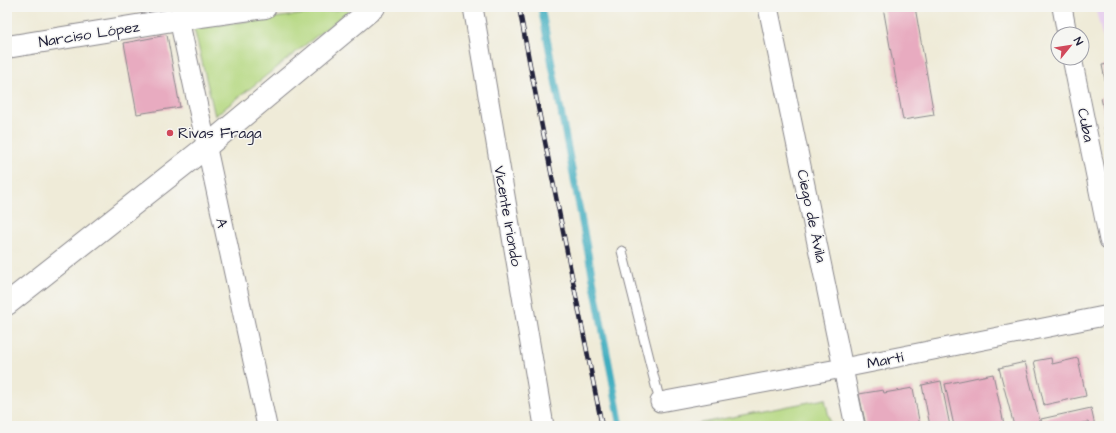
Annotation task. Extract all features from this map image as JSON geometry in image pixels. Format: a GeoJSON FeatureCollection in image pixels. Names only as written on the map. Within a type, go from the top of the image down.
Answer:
{"type":"FeatureCollection","features":[{"type":"Feature","properties":{"kind":"street","name":"Narciso López"},"geometry":{"type":"LineString","coordinates":[[7,47],[179,19],[265,7]]}},
{"type":"Feature","properties":{"kind":"street"},"geometry":{"type":"LineString","coordinates":[[7,304],[206,147],[374,7]]}},
{"type":"Feature","properties":{"kind":"street","name":"Vicente Iriondo"},"geometry":{"type":"LineString","coordinates":[[473,7],[544,426]]}},
{"type":"Feature","properties":{"kind":"street","name":"Ciego de Ávila"},"geometry":{"type":"LineString","coordinates":[[768,7],[855,426]]}},
{"type":"Feature","properties":{"kind":"street"},"geometry":{"type":"LineString","coordinates":[[1062,7],[1066,26]]}},
{"type":"Feature","properties":{"kind":"street","name":"A"},"geometry":{"type":"LineString","coordinates":[[179,19],[267,426]]}},
{"type":"Feature","properties":{"kind":"street","name":"Cuba"},"geometry":{"type":"LineString","coordinates":[[1074,66],[1109,240]]}},
{"type":"Feature","properties":{"kind":"street","name":"Martí"},"geometry":{"type":"LineString","coordinates":[[660,402],[843,368],[1109,315]]}},
{"type":"Feature","properties":{"kind":"lane"},"geometry":{"type":"LineString","coordinates":[[622,251],[660,402]]}},
{"type":"Feature","properties":{"kind":"shaded area"},"geometry":{"type":"Polygon","coordinates":[[[1095,7],[1109,7],[1109,47],[1105,48],[1095,7]]]}},
{"type":"Feature","properties":{"kind":"green space"},"geometry":{"type":"Polygon","coordinates":[[[352,8],[215,116],[194,28],[352,8]]]}},
{"type":"Feature","properties":{"kind":"green space"},"geometry":{"type":"Polygon","coordinates":[[[825,399],[831,426],[686,426],[825,399]]]}},
{"type":"Feature","properties":{"kind":"building"},"geometry":{"type":"Polygon","coordinates":[[[883,7],[915,7],[934,115],[903,120],[883,7]]]}},
{"type":"Feature","properties":{"kind":"building"},"geometry":{"type":"Polygon","coordinates":[[[167,35],[180,107],[137,114],[124,43],[167,35]]]}},
{"type":"Feature","properties":{"kind":"building"},"geometry":{"type":"Polygon","coordinates":[[[1109,64],[1109,84],[1106,85],[1102,65],[1109,64]]]}},
{"type":"Feature","properties":{"kind":"building"},"geometry":{"type":"Polygon","coordinates":[[[1109,96],[1109,120],[1106,121],[1101,98],[1109,96]]]}},
{"type":"Feature","properties":{"kind":"building"},"geometry":{"type":"Polygon","coordinates":[[[1109,126],[1109,150],[1108,150],[1104,127],[1109,126]]]}},
{"type":"Feature","properties":{"kind":"building"},"geometry":{"type":"Polygon","coordinates":[[[1051,358],[1052,364],[1078,358],[1086,396],[1044,405],[1034,361],[1051,358]]]}},
{"type":"Feature","properties":{"kind":"building"},"geometry":{"type":"Polygon","coordinates":[[[1025,362],[1041,425],[1014,426],[999,368],[1025,362]]]}},
{"type":"Feature","properties":{"kind":"building"},"geometry":{"type":"Polygon","coordinates":[[[993,374],[1004,424],[997,426],[954,426],[945,384],[993,374]]]}},
{"type":"Feature","properties":{"kind":"building"},"geometry":{"type":"Polygon","coordinates":[[[941,381],[950,426],[930,426],[922,385],[941,381]]]}},
{"type":"Feature","properties":{"kind":"building"},"geometry":{"type":"Polygon","coordinates":[[[913,388],[920,426],[866,426],[859,394],[883,390],[884,393],[913,388]]]}},
{"type":"Feature","properties":{"kind":"building"},"geometry":{"type":"Polygon","coordinates":[[[1091,408],[1095,426],[1089,426],[1088,422],[1067,426],[1042,426],[1041,419],[1091,408]]]}},
{"type":"Feature","properties":{"kind":"waterway"},"geometry":{"type":"LineString","coordinates":[[541,7],[621,426]]}},
{"type":"Feature","properties":{"kind":"railway"},"geometry":{"type":"LineString","coordinates":[[519,7],[602,426]]}},
{"type":"Feature","properties":{"kind":"place","name":"Rivas Fraga"},"geometry":{"type":"Point","coordinates":[170,133]}}]}
